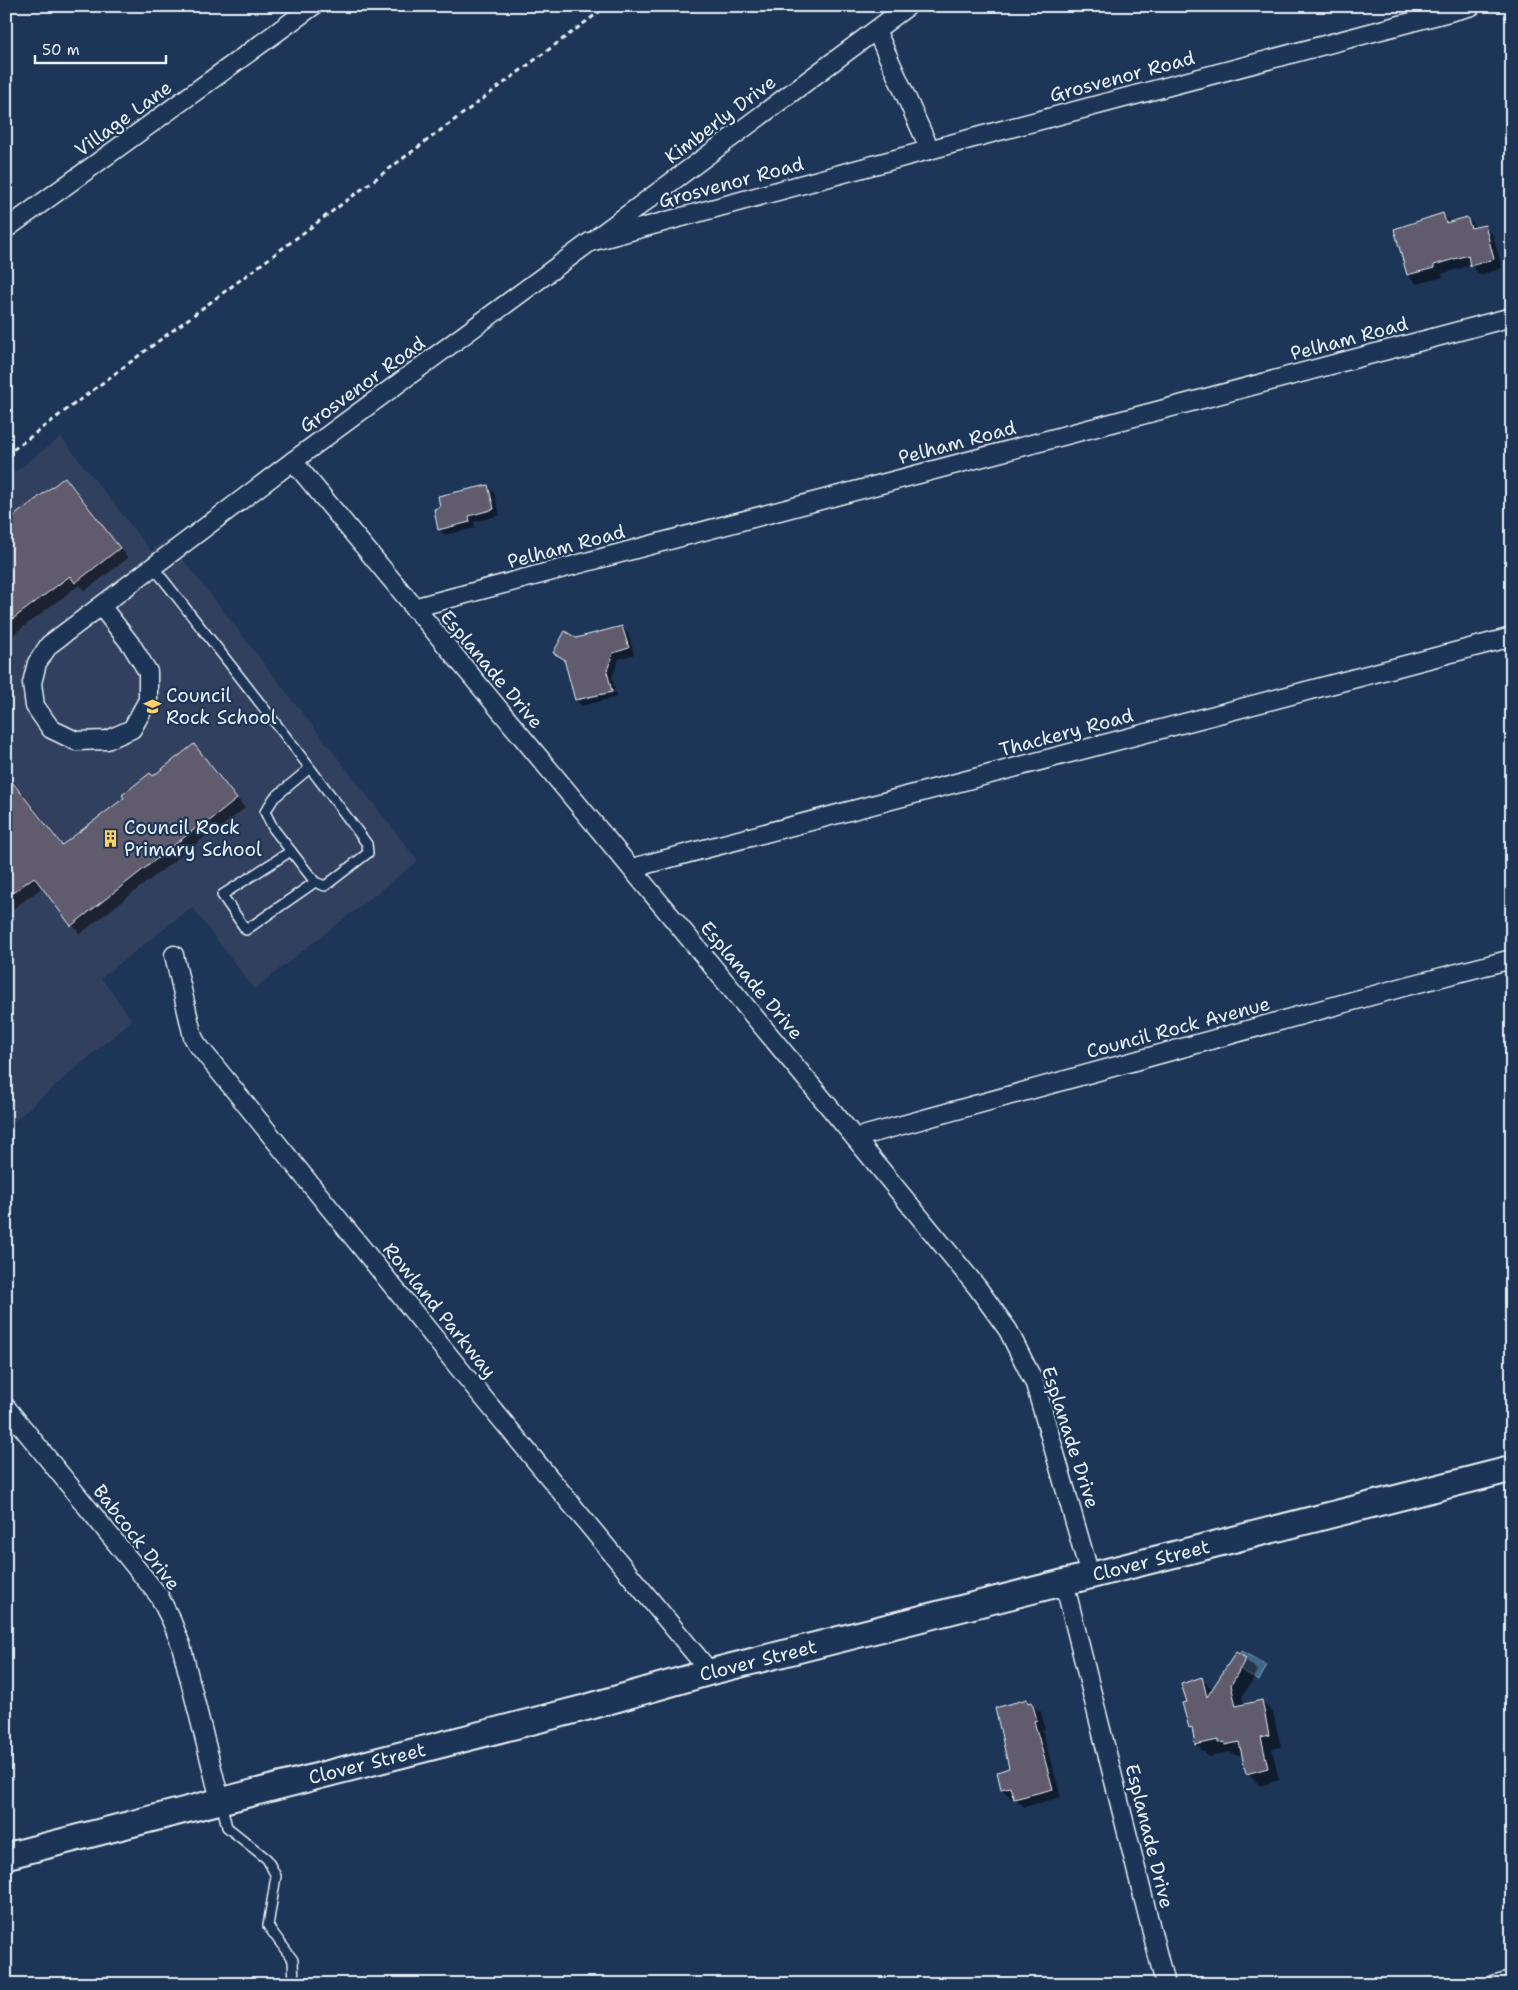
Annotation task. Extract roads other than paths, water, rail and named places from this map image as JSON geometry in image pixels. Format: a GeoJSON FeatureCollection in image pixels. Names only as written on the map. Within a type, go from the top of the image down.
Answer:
{"type":"FeatureCollection","features":[{"type":"Feature","properties":{"kind":"main road","name":"Clover Street"},"geometry":{"type":"LineString","coordinates":[[6,1856],[588,1707],[710,1672],[1512,1469]]}},
{"type":"Feature","properties":{"kind":"street","name":"Village Lane"},"geometry":{"type":"LineString","coordinates":[[6,229],[314,6]]}},
{"type":"Feature","properties":{"kind":"street","name":"Kimberly Drive"},"geometry":{"type":"LineString","coordinates":[[590,242],[908,6]]}},
{"type":"Feature","properties":{"kind":"street","name":"Grosvenor Road"},"geometry":{"type":"LineString","coordinates":[[102,606],[132,646],[148,672],[148,700],[132,729],[107,740],[76,740],[51,729],[36,706],[32,683],[37,663],[49,645],[152,566],[590,242],[1472,6]]}},
{"type":"Feature","properties":{"kind":"street"},"geometry":{"type":"LineString","coordinates":[[876,30],[930,150]]}},
{"type":"Feature","properties":{"kind":"street","name":"Pelham Road"},"geometry":{"type":"LineString","coordinates":[[413,608],[1512,317]]}},
{"type":"Feature","properties":{"kind":"street","name":"Esplanade Drive"},"geometry":{"type":"LineString","coordinates":[[293,461],[413,608],[632,868],[855,1138],[971,1280],[1008,1330],[1035,1384],[1090,1575]]}},
{"type":"Feature","properties":{"kind":"street","name":"Thackery Road"},"geometry":{"type":"LineString","coordinates":[[632,868],[1512,638]]}},
{"type":"Feature","properties":{"kind":"street","name":"Rowland Parkway"},"geometry":{"type":"LineString","coordinates":[[174,955],[193,1037],[197,1044],[467,1378],[710,1672]]}},
{"type":"Feature","properties":{"kind":"street","name":"Council Rock Avenue"},"geometry":{"type":"LineString","coordinates":[[855,1138],[1512,959]]}},
{"type":"Feature","properties":{"kind":"street","name":"Babcock Drive"},"geometry":{"type":"LineString","coordinates":[[6,1407],[159,1596],[181,1645],[220,1800]]}},
{"type":"Feature","properties":{"kind":"street","name":"Esplanade Drive"},"geometry":{"type":"LineString","coordinates":[[1064,1582],[1165,1984]]}},
{"type":"Feature","properties":{"kind":"street"},"geometry":{"type":"LineString","coordinates":[[1496,1984],[1512,1980]]}},
{"type":"Feature","properties":{"kind":"lane"},"geometry":{"type":"LineString","coordinates":[[152,566],[310,768],[367,844],[368,853],[325,886],[315,882],[273,828],[265,812],[274,798],[310,768]]}},
{"type":"Feature","properties":{"kind":"lane"},"geometry":{"type":"LineString","coordinates":[[291,851],[222,895],[246,930],[315,882]]}},
{"type":"Feature","properties":{"kind":"lane"},"geometry":{"type":"LineString","coordinates":[[220,1800],[227,1827],[268,1859],[276,1876],[268,1926],[293,1960],[294,1984]]}},
{"type":"Feature","properties":{"kind":"place","name":"Council Rock School"},"geometry":{"type":"Point","coordinates":[152,706]}},
{"type":"Feature","properties":{"kind":"place","name":"Council Rock Primary School"},"geometry":{"type":"Point","coordinates":[110,838]}}]}
